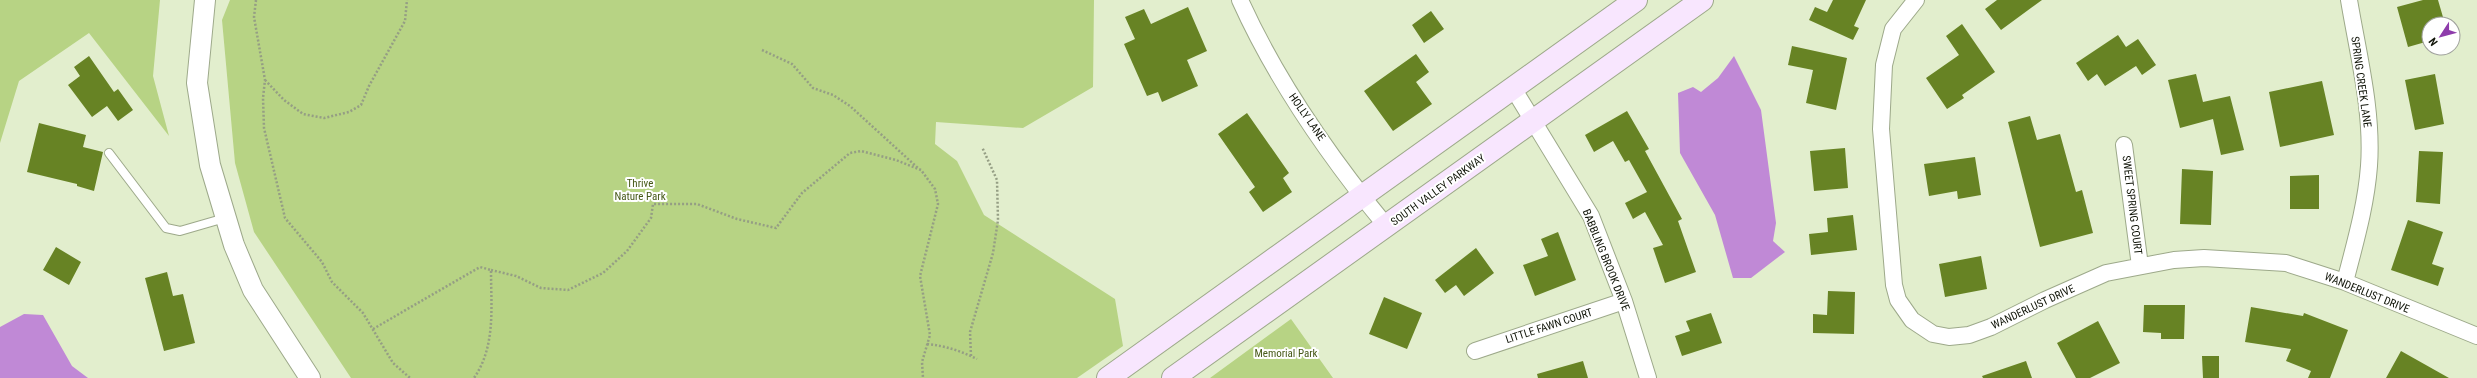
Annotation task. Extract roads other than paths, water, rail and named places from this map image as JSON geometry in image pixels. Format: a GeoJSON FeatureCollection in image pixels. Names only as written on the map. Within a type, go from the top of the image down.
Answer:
{"type":"FeatureCollection","features":[{"type":"Feature","properties":{"kind":"main road"},"geometry":{"type":"LineString","coordinates":[[1108,378],[1636,0]]}},
{"type":"Feature","properties":{"kind":"main road","name":"SOUTH VALLEY PARKWAY"},"geometry":{"type":"LineString","coordinates":[[1173,378],[1387,227],[1702,0]]}},
{"type":"Feature","properties":{"kind":"street"},"geometry":{"type":"LineString","coordinates":[[205,0],[197,83],[210,165],[234,245],[253,290],[310,378]]}},
{"type":"Feature","properties":{"kind":"street","name":"HOLLY LANE"},"geometry":{"type":"LineString","coordinates":[[1240,0],[1256,36],[1290,92],[1362,196],[1387,227]]}},
{"type":"Feature","properties":{"kind":"street","name":"WANDERLUST DRIVE"},"geometry":{"type":"LineString","coordinates":[[1916,0],[1892,29],[1887,45],[1884,65],[1881,129],[1894,285],[1898,300],[1912,320],[1933,334],[1949,337],[1969,335],[1992,327],[2045,300],[2106,273],[2174,260],[2204,258],[2286,263],[2345,282],[2477,336]]}},
{"type":"Feature","properties":{"kind":"street","name":"SPRING CREEK LANE"},"geometry":{"type":"LineString","coordinates":[[2345,282],[2365,206],[2369,164],[2369,120],[2349,0]]}},
{"type":"Feature","properties":{"kind":"street","name":"BABBLING BROOK DRIVE"},"geometry":{"type":"LineString","coordinates":[[1513,88],[1534,120],[1591,216],[1624,301],[1648,378]]}},
{"type":"Feature","properties":{"kind":"street","name":"SWEET SPRING COURT"},"geometry":{"type":"LineString","coordinates":[[2124,145],[2140,266]]}},
{"type":"Feature","properties":{"kind":"street","name":"LITTLE FAWN COURT"},"geometry":{"type":"LineString","coordinates":[[1475,351],[1624,301]]}},
{"type":"Feature","properties":{"kind":"lane"},"geometry":{"type":"LineString","coordinates":[[109,153],[166,228],[180,231],[226,218]]}},
{"type":"Feature","properties":{"kind":"park label","name":"Thrive Nature Park"},"geometry":{"type":"Point","coordinates":[640,189]}},
{"type":"Feature","properties":{"kind":"park label","name":"Memorial Park"},"geometry":{"type":"Point","coordinates":[1286,353]}}]}
